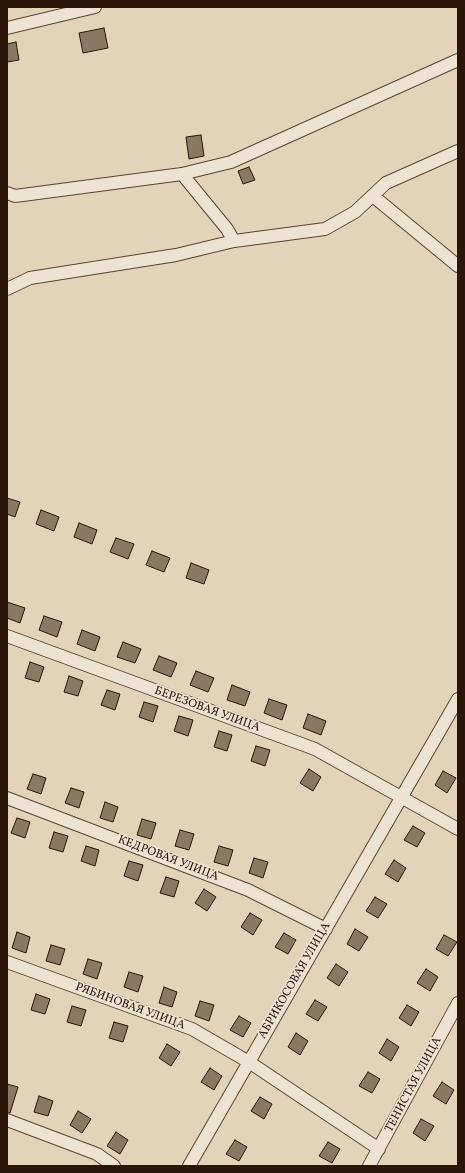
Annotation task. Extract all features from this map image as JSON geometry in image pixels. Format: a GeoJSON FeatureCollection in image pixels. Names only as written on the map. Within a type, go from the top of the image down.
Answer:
{"type":"FeatureCollection","features":[{"type":"Feature","properties":{"kind":"street"},"geometry":{"type":"LineString","coordinates":[[7,28],[95,7]]}},
{"type":"Feature","properties":{"kind":"street"},"geometry":{"type":"LineString","coordinates":[[7,193],[15,196],[182,174],[231,162],[458,60]]}},
{"type":"Feature","properties":{"kind":"street"},"geometry":{"type":"LineString","coordinates":[[7,289],[30,278],[176,255],[234,241],[325,229],[355,212],[386,183],[458,151]]}},
{"type":"Feature","properties":{"kind":"street"},"geometry":{"type":"LineString","coordinates":[[182,174],[227,229],[234,241]]}},
{"type":"Feature","properties":{"kind":"street"},"geometry":{"type":"LineString","coordinates":[[373,196],[458,266]]}},
{"type":"Feature","properties":{"kind":"street","name":"БЕРЕЗОВАЯ УЛИЦА"},"geometry":{"type":"LineString","coordinates":[[7,636],[315,749],[402,796],[458,829]]}},
{"type":"Feature","properties":{"kind":"street","name":"АБРИКОСОВАЯ УЛИЦА"},"geometry":{"type":"LineString","coordinates":[[189,1166],[458,699]]}},
{"type":"Feature","properties":{"kind":"street","name":"КЕДРОВАЯ УЛИЦА"},"geometry":{"type":"LineString","coordinates":[[7,798],[248,890],[326,929]]}},
{"type":"Feature","properties":{"kind":"street","name":"РЯБИНОВАЯ УЛИЦА"},"geometry":{"type":"LineString","coordinates":[[7,962],[192,1029],[249,1062],[379,1149]]}},
{"type":"Feature","properties":{"kind":"street","name":"ТЕНИСТАЯ УЛИЦА"},"geometry":{"type":"LineString","coordinates":[[369,1166],[458,1003]]}},
{"type":"Feature","properties":{"kind":"street"},"geometry":{"type":"LineString","coordinates":[[7,1120],[97,1154],[114,1166]]}},
{"type":"Feature","properties":{"kind":"building"},"geometry":{"type":"Polygon","coordinates":[[[104,28],[108,48],[83,53],[79,33],[104,28]]]}},
{"type":"Feature","properties":{"kind":"building"},"geometry":{"type":"Polygon","coordinates":[[[16,42],[19,60],[7,62],[7,44],[16,42]]]}},
{"type":"Feature","properties":{"kind":"building"},"geometry":{"type":"Polygon","coordinates":[[[201,135],[204,156],[189,159],[186,137],[201,135]]]}},
{"type":"Feature","properties":{"kind":"building"},"geometry":{"type":"Polygon","coordinates":[[[249,167],[255,180],[243,184],[238,171],[249,167]]]}},
{"type":"Feature","properties":{"kind":"building"},"geometry":{"type":"Polygon","coordinates":[[[7,498],[20,502],[15,517],[7,514],[7,498]]]}},
{"type":"Feature","properties":{"kind":"building"},"geometry":{"type":"Polygon","coordinates":[[[41,510],[59,517],[54,531],[36,524],[41,510]]]}},
{"type":"Feature","properties":{"kind":"building"},"geometry":{"type":"Polygon","coordinates":[[[79,523],[97,530],[92,544],[74,537],[79,523]]]}},
{"type":"Feature","properties":{"kind":"building"},"geometry":{"type":"Polygon","coordinates":[[[116,538],[134,544],[128,559],[110,552],[116,538]]]}},
{"type":"Feature","properties":{"kind":"building"},"geometry":{"type":"Polygon","coordinates":[[[152,551],[170,558],[164,572],[146,565],[152,551]]]}},
{"type":"Feature","properties":{"kind":"building"},"geometry":{"type":"Polygon","coordinates":[[[191,563],[209,570],[204,584],[186,578],[191,563]]]}},
{"type":"Feature","properties":{"kind":"building"},"geometry":{"type":"Polygon","coordinates":[[[7,602],[25,608],[20,623],[7,618],[7,602]]]}},
{"type":"Feature","properties":{"kind":"building"},"geometry":{"type":"Polygon","coordinates":[[[44,616],[62,622],[57,637],[39,630],[44,616]]]}},
{"type":"Feature","properties":{"kind":"building"},"geometry":{"type":"Polygon","coordinates":[[[82,630],[100,637],[95,651],[77,644],[82,630]]]}},
{"type":"Feature","properties":{"kind":"building"},"geometry":{"type":"Polygon","coordinates":[[[123,642],[141,649],[135,663],[117,657],[123,642]]]}},
{"type":"Feature","properties":{"kind":"building"},"geometry":{"type":"Polygon","coordinates":[[[159,656],[177,663],[171,677],[153,670],[159,656]]]}},
{"type":"Feature","properties":{"kind":"building"},"geometry":{"type":"Polygon","coordinates":[[[30,662],[44,667],[39,682],[25,678],[30,662]]]}},
{"type":"Feature","properties":{"kind":"building"},"geometry":{"type":"Polygon","coordinates":[[[196,671],[214,678],[208,692],[190,685],[196,671]]]}},
{"type":"Feature","properties":{"kind":"building"},"geometry":{"type":"Polygon","coordinates":[[[69,676],[83,681],[78,696],[64,692],[69,676]]]}},
{"type":"Feature","properties":{"kind":"building"},"geometry":{"type":"Polygon","coordinates":[[[232,685],[250,692],[245,706],[227,700],[232,685]]]}},
{"type":"Feature","properties":{"kind":"building"},"geometry":{"type":"Polygon","coordinates":[[[107,690],[120,694],[115,710],[101,705],[107,690]]]}},
{"type":"Feature","properties":{"kind":"building"},"geometry":{"type":"Polygon","coordinates":[[[269,699],[287,705],[282,720],[264,713],[269,699]]]}},
{"type":"Feature","properties":{"kind":"building"},"geometry":{"type":"Polygon","coordinates":[[[144,702],[158,706],[153,722],[139,717],[144,702]]]}},
{"type":"Feature","properties":{"kind":"building"},"geometry":{"type":"Polygon","coordinates":[[[308,714],[326,721],[321,735],[303,728],[308,714]]]}},
{"type":"Feature","properties":{"kind":"building"},"geometry":{"type":"Polygon","coordinates":[[[179,716],[193,720],[188,736],[174,731],[179,716]]]}},
{"type":"Feature","properties":{"kind":"building"},"geometry":{"type":"Polygon","coordinates":[[[219,731],[232,735],[227,751],[214,747],[219,731]]]}},
{"type":"Feature","properties":{"kind":"building"},"geometry":{"type":"Polygon","coordinates":[[[256,746],[270,750],[265,766],[251,761],[256,746]]]}},
{"type":"Feature","properties":{"kind":"building"},"geometry":{"type":"Polygon","coordinates":[[[309,769],[321,777],[313,791],[300,783],[309,769]]]}},
{"type":"Feature","properties":{"kind":"building"},"geometry":{"type":"Polygon","coordinates":[[[443,771],[456,778],[447,793],[435,785],[443,771]]]}},
{"type":"Feature","properties":{"kind":"building"},"geometry":{"type":"Polygon","coordinates":[[[33,774],[46,778],[41,794],[27,789],[33,774]]]}},
{"type":"Feature","properties":{"kind":"building"},"geometry":{"type":"Polygon","coordinates":[[[71,788],[84,792],[79,808],[65,803],[71,788]]]}},
{"type":"Feature","properties":{"kind":"building"},"geometry":{"type":"Polygon","coordinates":[[[105,802],[118,807],[113,822],[100,818],[105,802]]]}},
{"type":"Feature","properties":{"kind":"building"},"geometry":{"type":"Polygon","coordinates":[[[17,818],[30,822],[25,838],[11,833],[17,818]]]}},
{"type":"Feature","properties":{"kind":"building"},"geometry":{"type":"Polygon","coordinates":[[[142,819],[156,823],[151,839],[137,835],[142,819]]]}},
{"type":"Feature","properties":{"kind":"building"},"geometry":{"type":"Polygon","coordinates":[[[413,826],[425,833],[417,847],[404,840],[413,826]]]}},
{"type":"Feature","properties":{"kind":"building"},"geometry":{"type":"Polygon","coordinates":[[[180,830],[194,834],[189,850],[175,846],[180,830]]]}},
{"type":"Feature","properties":{"kind":"building"},"geometry":{"type":"Polygon","coordinates":[[[54,832],[68,836],[63,852],[49,848],[54,832]]]}},
{"type":"Feature","properties":{"kind":"building"},"geometry":{"type":"Polygon","coordinates":[[[86,846],[99,850],[95,866],[81,861],[86,846]]]}},
{"type":"Feature","properties":{"kind":"building"},"geometry":{"type":"Polygon","coordinates":[[[219,846],[233,850],[228,866],[214,862],[219,846]]]}},
{"type":"Feature","properties":{"kind":"building"},"geometry":{"type":"Polygon","coordinates":[[[254,858],[268,862],[263,878],[249,873],[254,858]]]}},
{"type":"Feature","properties":{"kind":"building"},"geometry":{"type":"Polygon","coordinates":[[[394,860],[406,868],[398,882],[385,874],[394,860]]]}},
{"type":"Feature","properties":{"kind":"building"},"geometry":{"type":"Polygon","coordinates":[[[129,861],[143,865],[138,881],[124,876],[129,861]]]}},
{"type":"Feature","properties":{"kind":"building"},"geometry":{"type":"Polygon","coordinates":[[[166,877],[179,881],[174,897],[160,893],[166,877]]]}},
{"type":"Feature","properties":{"kind":"building"},"geometry":{"type":"Polygon","coordinates":[[[204,889],[216,897],[207,911],[195,903],[204,889]]]}},
{"type":"Feature","properties":{"kind":"building"},"geometry":{"type":"Polygon","coordinates":[[[375,897],[387,904],[378,918],[366,911],[375,897]]]}},
{"type":"Feature","properties":{"kind":"building"},"geometry":{"type":"Polygon","coordinates":[[[250,913],[262,920],[253,935],[241,927],[250,913]]]}},
{"type":"Feature","properties":{"kind":"building"},"geometry":{"type":"Polygon","coordinates":[[[355,929],[368,937],[359,951],[347,944],[355,929]]]}},
{"type":"Feature","properties":{"kind":"building"},"geometry":{"type":"Polygon","coordinates":[[[17,932],[30,937],[26,953],[12,948],[17,932]]]}},
{"type":"Feature","properties":{"kind":"building"},"geometry":{"type":"Polygon","coordinates":[[[284,933],[296,940],[288,954],[275,947],[284,933]]]}},
{"type":"Feature","properties":{"kind":"building"},"geometry":{"type":"Polygon","coordinates":[[[444,935],[457,942],[448,956],[436,949],[444,935]]]}},
{"type":"Feature","properties":{"kind":"building"},"geometry":{"type":"Polygon","coordinates":[[[51,945],[65,949],[60,965],[46,961],[51,945]]]}},
{"type":"Feature","properties":{"kind":"building"},"geometry":{"type":"Polygon","coordinates":[[[88,959],[102,963],[97,979],[83,974],[88,959]]]}},
{"type":"Feature","properties":{"kind":"building"},"geometry":{"type":"Polygon","coordinates":[[[336,964],[348,972],[339,986],[327,978],[336,964]]]}},
{"type":"Feature","properties":{"kind":"building"},"geometry":{"type":"Polygon","coordinates":[[[426,969],[438,977],[430,991],[417,983],[426,969]]]}},
{"type":"Feature","properties":{"kind":"building"},"geometry":{"type":"Polygon","coordinates":[[[129,972],[143,976],[138,992],[124,987],[129,972]]]}},
{"type":"Feature","properties":{"kind":"building"},"geometry":{"type":"Polygon","coordinates":[[[164,987],[177,992],[172,1007],[159,1003],[164,987]]]}},
{"type":"Feature","properties":{"kind":"building"},"geometry":{"type":"Polygon","coordinates":[[[36,994],[50,999],[45,1014],[31,1010],[36,994]]]}},
{"type":"Feature","properties":{"kind":"building"},"geometry":{"type":"Polygon","coordinates":[[[315,1000],[327,1007],[318,1021],[306,1014],[315,1000]]]}},
{"type":"Feature","properties":{"kind":"building"},"geometry":{"type":"Polygon","coordinates":[[[200,1001],[214,1005],[209,1021],[195,1016],[200,1001]]]}},
{"type":"Feature","properties":{"kind":"building"},"geometry":{"type":"Polygon","coordinates":[[[407,1005],[419,1012],[411,1026],[399,1018],[407,1005]]]}},
{"type":"Feature","properties":{"kind":"building"},"geometry":{"type":"Polygon","coordinates":[[[72,1006],[86,1010],[81,1026],[67,1022],[72,1006]]]}},
{"type":"Feature","properties":{"kind":"building"},"geometry":{"type":"Polygon","coordinates":[[[239,1016],[251,1023],[243,1037],[230,1030],[239,1016]]]}},
{"type":"Feature","properties":{"kind":"building"},"geometry":{"type":"Polygon","coordinates":[[[114,1022],[128,1026],[123,1042],[109,1038],[114,1022]]]}},
{"type":"Feature","properties":{"kind":"building"},"geometry":{"type":"Polygon","coordinates":[[[296,1033],[308,1041],[300,1055],[288,1047],[296,1033]]]}},
{"type":"Feature","properties":{"kind":"building"},"geometry":{"type":"Polygon","coordinates":[[[387,1039],[399,1047],[391,1061],[379,1053],[387,1039]]]}},
{"type":"Feature","properties":{"kind":"building"},"geometry":{"type":"Polygon","coordinates":[[[167,1044],[180,1052],[171,1066],[159,1058],[167,1044]]]}},
{"type":"Feature","properties":{"kind":"building"},"geometry":{"type":"Polygon","coordinates":[[[210,1068],[222,1076],[214,1090],[201,1082],[210,1068]]]}},
{"type":"Feature","properties":{"kind":"building"},"geometry":{"type":"Polygon","coordinates":[[[368,1072],[380,1079],[372,1093],[359,1086],[368,1072]]]}},
{"type":"Feature","properties":{"kind":"building"},"geometry":{"type":"Polygon","coordinates":[[[442,1082],[454,1090],[446,1104],[433,1096],[442,1082]]]}},
{"type":"Feature","properties":{"kind":"building"},"geometry":{"type":"Polygon","coordinates":[[[7,1084],[18,1087],[10,1113],[7,1113],[7,1084]]]}},
{"type":"Feature","properties":{"kind":"building"},"geometry":{"type":"Polygon","coordinates":[[[39,1096],[53,1101],[48,1116],[34,1112],[39,1096]]]}},
{"type":"Feature","properties":{"kind":"building"},"geometry":{"type":"Polygon","coordinates":[[[260,1097],[272,1104],[264,1119],[251,1111],[260,1097]]]}},
{"type":"Feature","properties":{"kind":"building"},"geometry":{"type":"Polygon","coordinates":[[[78,1111],[91,1119],[82,1133],[70,1125],[78,1111]]]}},
{"type":"Feature","properties":{"kind":"building"},"geometry":{"type":"Polygon","coordinates":[[[421,1119],[434,1126],[425,1141],[413,1133],[421,1119]]]}},
{"type":"Feature","properties":{"kind":"building"},"geometry":{"type":"Polygon","coordinates":[[[116,1132],[128,1140],[120,1154],[107,1146],[116,1132]]]}},
{"type":"Feature","properties":{"kind":"building"},"geometry":{"type":"Polygon","coordinates":[[[235,1140],[247,1147],[239,1161],[226,1154],[235,1140]]]}},
{"type":"Feature","properties":{"kind":"building"},"geometry":{"type":"Polygon","coordinates":[[[328,1142],[340,1149],[332,1163],[319,1156],[328,1142]]]}}]}
